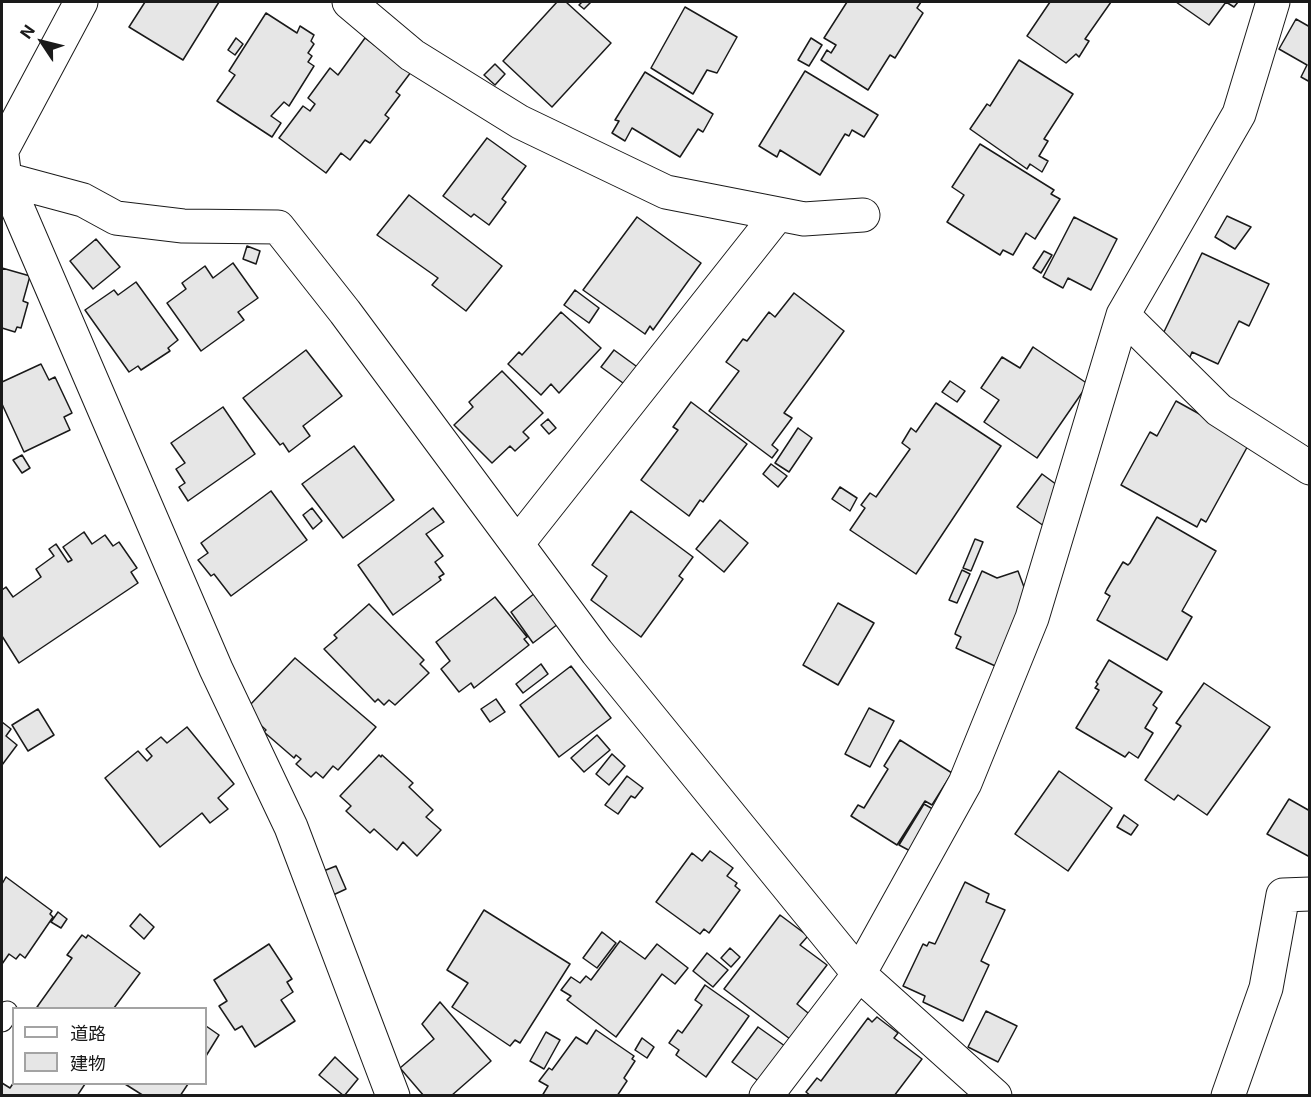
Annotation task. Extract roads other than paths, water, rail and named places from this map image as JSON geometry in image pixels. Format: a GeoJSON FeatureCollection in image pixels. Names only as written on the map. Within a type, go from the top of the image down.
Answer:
{"type":"FeatureCollection","features":[{"type":"Feature","properties":{"kind":"street"},"geometry":{"type":"LineString","coordinates":[[81,2],[3,161],[216,669],[291,827],[393,1095]]}},
{"type":"Feature","properties":{"kind":"street"},"geometry":{"type":"LineString","coordinates":[[349,2],[412,55],[520,122],[666,192],[804,219],[863,215]]}},
{"type":"Feature","properties":{"kind":"street"},"geometry":{"type":"LineString","coordinates":[[766,1095],[859,974],[965,783],[1028,629],[1062,524],[1123,315],[1239,114],[1273,2]]}},
{"type":"Feature","properties":{"kind":"street"},"geometry":{"type":"LineString","coordinates":[[3,161],[116,218],[183,226],[278,227],[345,312],[597,652],[859,974],[995,1095]]}},
{"type":"Feature","properties":{"kind":"street"},"geometry":{"type":"LineString","coordinates":[[517,544],[778,214]]}},
{"type":"Feature","properties":{"kind":"street"},"geometry":{"type":"LineString","coordinates":[[1123,315],[1219,410],[1310,468]]}},
{"type":"Feature","properties":{"kind":"street"},"geometry":{"type":"LineString","coordinates":[[1228,1095],[1266,988],[1283,895],[1310,894]]}}]}
